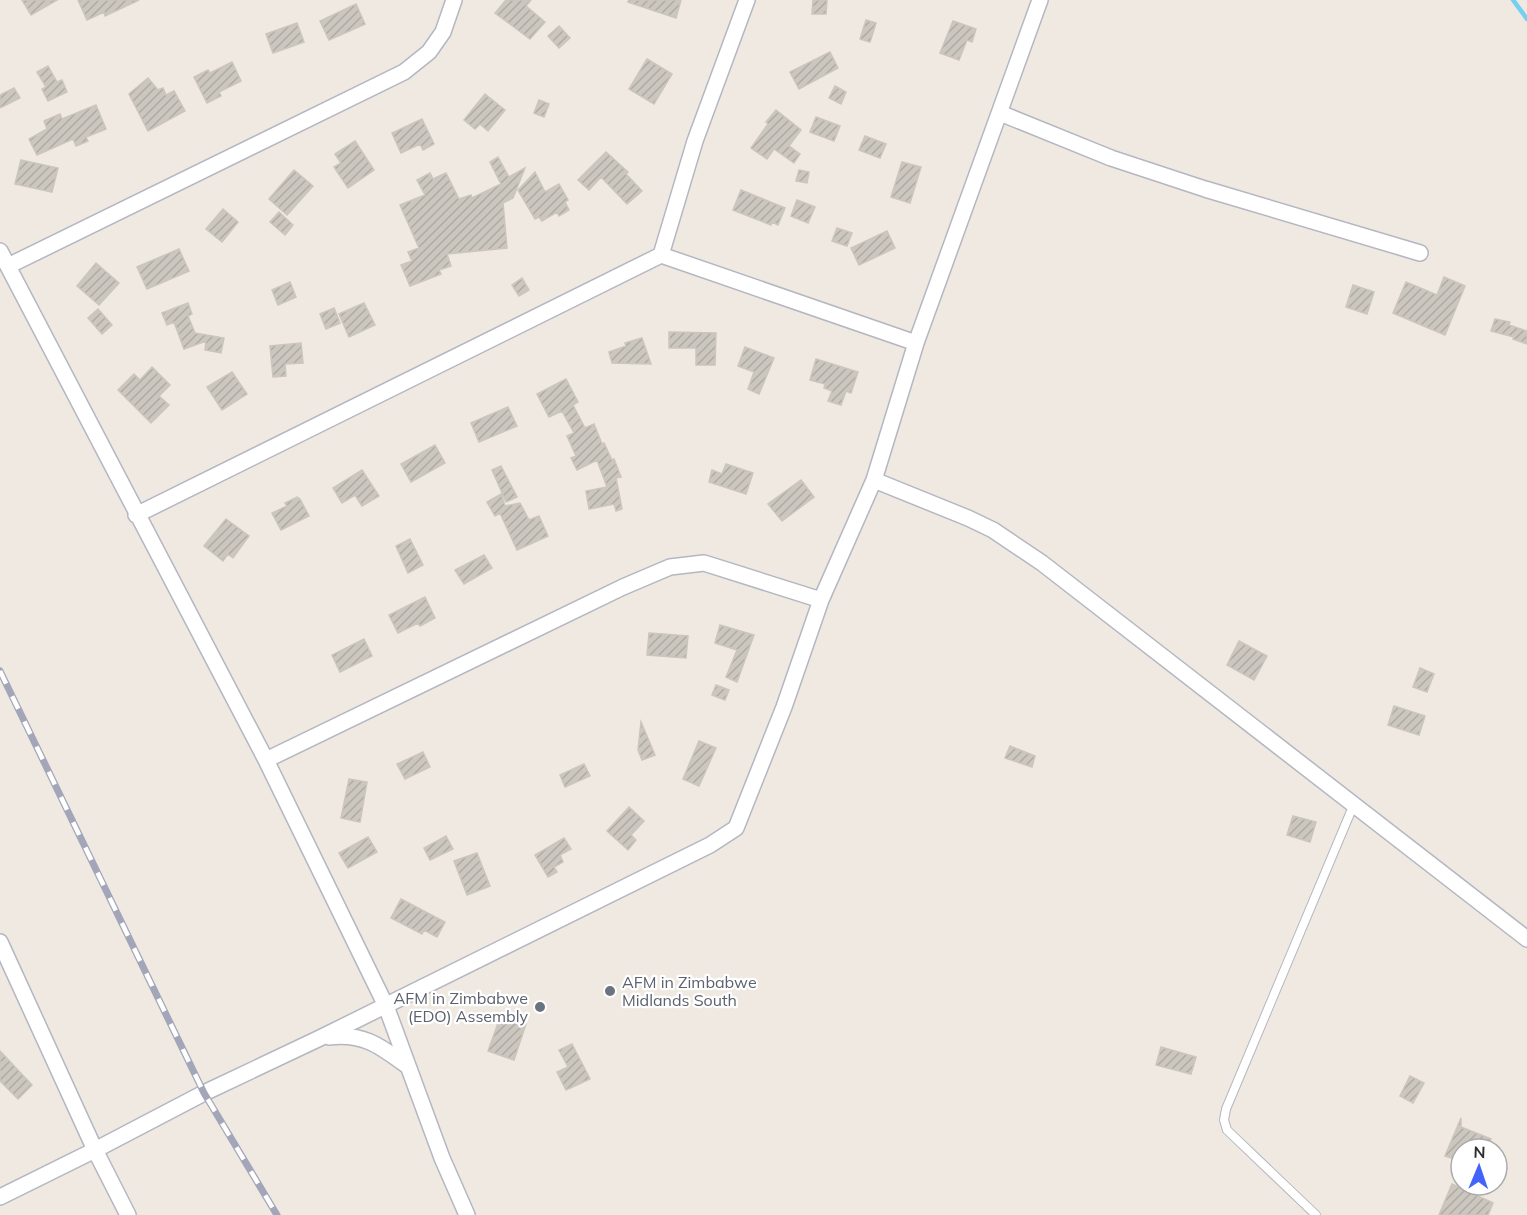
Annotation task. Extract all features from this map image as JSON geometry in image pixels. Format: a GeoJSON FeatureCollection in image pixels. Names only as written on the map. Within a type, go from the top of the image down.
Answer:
{"type":"FeatureCollection","features":[{"type":"Feature","properties":{"kind":"street"},"geometry":{"type":"LineString","coordinates":[[8,266],[404,72],[429,52],[442,32],[454,0]]}},
{"type":"Feature","properties":{"kind":"street"},"geometry":{"type":"LineString","coordinates":[[661,255],[694,141],[747,0]]}},
{"type":"Feature","properties":{"kind":"street"},"geometry":{"type":"LineString","coordinates":[[0,1197],[204,1093],[386,1006],[699,850],[736,828],[784,707],[821,600],[874,480],[916,343],[1040,0]]}},
{"type":"Feature","properties":{"kind":"street"},"geometry":{"type":"LineString","coordinates":[[1000,113],[1111,158],[1205,189],[1420,253]]}},
{"type":"Feature","properties":{"kind":"street"},"geometry":{"type":"LineString","coordinates":[[0,251],[266,760],[386,1006],[442,1158],[467,1215]]}},
{"type":"Feature","properties":{"kind":"street"},"geometry":{"type":"LineString","coordinates":[[136,515],[661,255],[916,343]]}},
{"type":"Feature","properties":{"kind":"street"},"geometry":{"type":"LineString","coordinates":[[874,480],[969,518],[993,530],[1042,563],[1168,663],[1527,939]]}},
{"type":"Feature","properties":{"kind":"street"},"geometry":{"type":"LineString","coordinates":[[266,760],[623,587],[670,567],[704,563],[821,600]]}},
{"type":"Feature","properties":{"kind":"street"},"geometry":{"type":"LineString","coordinates":[[0,942],[95,1150],[128,1215]]}},
{"type":"Feature","properties":{"kind":"street"},"geometry":{"type":"LineString","coordinates":[[320,1038],[351,1035],[367,1040],[406,1065]]}},
{"type":"Feature","properties":{"kind":"lane"},"geometry":{"type":"LineString","coordinates":[[1316,1215],[1227,1130],[1224,1120],[1226,1109],[1354,804]]}},
{"type":"Feature","properties":{"kind":"building"},"geometry":{"type":"Polygon","coordinates":[[[22,0],[57,0],[31,15],[22,0]]]}},
{"type":"Feature","properties":{"kind":"building"},"geometry":{"type":"Polygon","coordinates":[[[78,0],[139,0],[105,16],[104,12],[87,20],[78,0]]]}},
{"type":"Feature","properties":{"kind":"building"},"geometry":{"type":"Polygon","coordinates":[[[506,0],[531,0],[526,6],[545,22],[530,39],[495,13],[506,0]]]}},
{"type":"Feature","properties":{"kind":"building"},"geometry":{"type":"Polygon","coordinates":[[[629,0],[681,0],[676,18],[628,2],[629,0]]]}},
{"type":"Feature","properties":{"kind":"building"},"geometry":{"type":"Polygon","coordinates":[[[813,0],[827,0],[826,14],[812,14],[813,0]]]}},
{"type":"Feature","properties":{"kind":"building"},"geometry":{"type":"Polygon","coordinates":[[[356,4],[365,24],[329,40],[320,21],[356,4]]]}},
{"type":"Feature","properties":{"kind":"building"},"geometry":{"type":"Polygon","coordinates":[[[866,20],[876,23],[870,42],[860,39],[866,20]]]}},
{"type":"Feature","properties":{"kind":"building"},"geometry":{"type":"Polygon","coordinates":[[[953,21],[976,29],[972,42],[967,40],[959,60],[940,53],[953,21]]]}},
{"type":"Feature","properties":{"kind":"building"},"geometry":{"type":"Polygon","coordinates":[[[297,23],[304,42],[273,53],[266,34],[297,23]]]}},
{"type":"Feature","properties":{"kind":"building"},"geometry":{"type":"Polygon","coordinates":[[[559,26],[570,38],[559,48],[548,36],[559,26]]]}},
{"type":"Feature","properties":{"kind":"building"},"geometry":{"type":"Polygon","coordinates":[[[830,52],[838,68],[799,89],[790,72],[830,52]]]}},
{"type":"Feature","properties":{"kind":"building"},"geometry":{"type":"Polygon","coordinates":[[[647,59],[672,74],[654,104],[629,89],[647,59]]]}},
{"type":"Feature","properties":{"kind":"building"},"geometry":{"type":"Polygon","coordinates":[[[232,62],[241,81],[219,92],[221,96],[207,103],[194,77],[208,70],[210,73],[232,62]]]}},
{"type":"Feature","properties":{"kind":"building"},"geometry":{"type":"Polygon","coordinates":[[[48,66],[57,82],[62,80],[67,92],[48,101],[42,89],[46,87],[37,72],[48,66]]]}},
{"type":"Feature","properties":{"kind":"building"},"geometry":{"type":"Polygon","coordinates":[[[148,78],[158,90],[163,88],[166,95],[174,91],[185,111],[148,131],[129,94],[148,78]]]}},
{"type":"Feature","properties":{"kind":"building"},"geometry":{"type":"Polygon","coordinates":[[[835,86],[846,92],[841,104],[829,98],[835,86]]]}},
{"type":"Feature","properties":{"kind":"building"},"geometry":{"type":"Polygon","coordinates":[[[14,88],[20,98],[0,108],[0,95],[14,88]]]}},
{"type":"Feature","properties":{"kind":"building"},"geometry":{"type":"Polygon","coordinates":[[[485,94],[505,110],[488,131],[480,124],[475,129],[464,120],[485,94]]]}},
{"type":"Feature","properties":{"kind":"building"},"geometry":{"type":"Polygon","coordinates":[[[539,100],[549,104],[544,117],[534,113],[539,100]]]}},
{"type":"Feature","properties":{"kind":"building"},"geometry":{"type":"Polygon","coordinates":[[[96,105],[106,129],[86,137],[88,141],[76,146],[73,139],[37,155],[29,139],[47,129],[44,121],[60,114],[62,119],[96,105]]]}},
{"type":"Feature","properties":{"kind":"building"},"geometry":{"type":"Polygon","coordinates":[[[776,110],[801,130],[789,146],[800,154],[794,163],[774,149],[767,159],[751,148],[776,110]]]}},
{"type":"Feature","properties":{"kind":"building"},"geometry":{"type":"Polygon","coordinates":[[[816,117],[840,126],[834,141],[810,132],[816,117]]]}},
{"type":"Feature","properties":{"kind":"building"},"geometry":{"type":"Polygon","coordinates":[[[422,119],[434,144],[423,150],[420,144],[401,153],[392,133],[422,119]]]}},
{"type":"Feature","properties":{"kind":"building"},"geometry":{"type":"Polygon","coordinates":[[[865,136],[886,144],[880,158],[859,150],[865,136]]]}},
{"type":"Feature","properties":{"kind":"building"},"geometry":{"type":"Polygon","coordinates":[[[355,141],[374,170],[348,188],[334,167],[341,163],[335,154],[355,141]]]}},
{"type":"Feature","properties":{"kind":"building"},"geometry":{"type":"Polygon","coordinates":[[[606,152],[628,172],[626,174],[642,191],[627,204],[601,177],[589,190],[578,180],[606,152]]]}},
{"type":"Feature","properties":{"kind":"building"},"geometry":{"type":"Polygon","coordinates":[[[498,157],[509,177],[525,168],[513,198],[503,203],[507,248],[447,254],[451,266],[439,270],[441,274],[410,286],[401,265],[412,261],[408,252],[419,248],[400,205],[425,195],[417,180],[430,173],[433,179],[446,173],[459,199],[471,195],[472,198],[501,184],[490,162],[498,157]]]}},
{"type":"Feature","properties":{"kind":"building"},"geometry":{"type":"Polygon","coordinates":[[[21,160],[58,168],[52,192],[15,184],[21,160]]]}},
{"type":"Feature","properties":{"kind":"building"},"geometry":{"type":"Polygon","coordinates":[[[902,162],[921,167],[910,203],[891,197],[902,162]]]}},
{"type":"Feature","properties":{"kind":"building"},"geometry":{"type":"Polygon","coordinates":[[[294,170],[313,186],[287,215],[269,199],[294,170]]]}},
{"type":"Feature","properties":{"kind":"building"},"geometry":{"type":"Polygon","coordinates":[[[799,170],[809,172],[807,183],[796,181],[799,170]]]}},
{"type":"Feature","properties":{"kind":"building"},"geometry":{"type":"Polygon","coordinates":[[[535,172],[545,192],[559,184],[568,200],[565,202],[569,210],[559,216],[557,212],[542,221],[539,217],[535,219],[518,190],[535,172]]]}},
{"type":"Feature","properties":{"kind":"building"},"geometry":{"type":"Polygon","coordinates":[[[741,190],[785,208],[778,225],[772,222],[771,225],[733,210],[741,190]]]}},
{"type":"Feature","properties":{"kind":"building"},"geometry":{"type":"Polygon","coordinates":[[[797,200],[815,207],[808,223],[791,216],[797,200]]]}},
{"type":"Feature","properties":{"kind":"building"},"geometry":{"type":"Polygon","coordinates":[[[223,209],[238,222],[222,242],[206,229],[223,209]]]}},
{"type":"Feature","properties":{"kind":"building"},"geometry":{"type":"Polygon","coordinates":[[[279,212],[293,225],[285,235],[270,222],[279,212]]]}},
{"type":"Feature","properties":{"kind":"building"},"geometry":{"type":"Polygon","coordinates":[[[837,228],[852,233],[847,246],[832,241],[837,228]]]}},
{"type":"Feature","properties":{"kind":"building"},"geometry":{"type":"Polygon","coordinates":[[[887,231],[895,248],[859,265],[851,248],[887,231]]]}},
{"type":"Feature","properties":{"kind":"building"},"geometry":{"type":"Polygon","coordinates":[[[179,249],[189,271],[147,289],[137,267],[179,249]]]}},
{"type":"Feature","properties":{"kind":"building"},"geometry":{"type":"Polygon","coordinates":[[[96,263],[119,283],[99,305],[77,286],[96,263]]]}},
{"type":"Feature","properties":{"kind":"building"},"geometry":{"type":"Polygon","coordinates":[[[1444,277],[1465,286],[1445,335],[1393,313],[1406,282],[1437,295],[1444,277]]]}},
{"type":"Feature","properties":{"kind":"building"},"geometry":{"type":"Polygon","coordinates":[[[522,278],[529,290],[519,296],[512,285],[522,278]]]}},
{"type":"Feature","properties":{"kind":"building"},"geometry":{"type":"Polygon","coordinates":[[[290,282],[296,297],[278,305],[272,290],[290,282]]]}},
{"type":"Feature","properties":{"kind":"building"},"geometry":{"type":"Polygon","coordinates":[[[1353,285],[1374,292],[1367,314],[1346,307],[1353,285]]]}},
{"type":"Feature","properties":{"kind":"building"},"geometry":{"type":"Polygon","coordinates":[[[188,303],[192,314],[188,316],[195,333],[224,338],[221,353],[205,350],[206,341],[184,349],[174,322],[167,325],[162,313],[188,303]]]}},
{"type":"Feature","properties":{"kind":"building"},"geometry":{"type":"Polygon","coordinates":[[[364,303],[375,325],[349,337],[339,314],[364,303]]]}},
{"type":"Feature","properties":{"kind":"building"},"geometry":{"type":"Polygon","coordinates":[[[334,308],[340,323],[326,329],[320,314],[334,308]]]}},
{"type":"Feature","properties":{"kind":"building"},"geometry":{"type":"Polygon","coordinates":[[[98,309],[112,325],[102,334],[88,318],[98,309]]]}},
{"type":"Feature","properties":{"kind":"building"},"geometry":{"type":"Polygon","coordinates":[[[1495,319],[1510,322],[1509,325],[1527,331],[1527,344],[1513,339],[1514,337],[1491,331],[1495,319]]]}},
{"type":"Feature","properties":{"kind":"building"},"geometry":{"type":"Polygon","coordinates":[[[669,332],[716,333],[715,365],[696,365],[696,348],[669,348],[669,332]]]}},
{"type":"Feature","properties":{"kind":"building"},"geometry":{"type":"Polygon","coordinates":[[[642,338],[651,364],[612,363],[609,352],[626,346],[625,343],[642,338]]]}},
{"type":"Feature","properties":{"kind":"building"},"geometry":{"type":"Polygon","coordinates":[[[301,343],[303,363],[285,364],[286,376],[273,377],[270,346],[301,343]]]}},
{"type":"Feature","properties":{"kind":"building"},"geometry":{"type":"Polygon","coordinates":[[[745,347],[774,358],[759,394],[748,389],[754,372],[738,366],[745,347]]]}},
{"type":"Feature","properties":{"kind":"building"},"geometry":{"type":"Polygon","coordinates":[[[816,359],[858,372],[851,393],[846,391],[841,405],[828,401],[832,391],[824,388],[825,384],[810,380],[816,359]]]}},
{"type":"Feature","properties":{"kind":"building"},"geometry":{"type":"Polygon","coordinates":[[[152,367],[170,385],[159,396],[169,405],[151,423],[118,390],[134,374],[140,380],[152,367]]]}},
{"type":"Feature","properties":{"kind":"building"},"geometry":{"type":"Polygon","coordinates":[[[232,372],[247,394],[222,410],[207,387],[232,372]]]}},
{"type":"Feature","properties":{"kind":"building"},"geometry":{"type":"Polygon","coordinates":[[[566,379],[578,402],[573,405],[585,428],[594,424],[602,444],[604,443],[612,460],[614,459],[621,477],[616,478],[622,509],[616,511],[614,504],[589,509],[586,491],[607,487],[597,460],[577,470],[571,458],[576,456],[567,436],[574,433],[562,411],[549,417],[537,394],[566,379]]]}},
{"type":"Feature","properties":{"kind":"building"},"geometry":{"type":"Polygon","coordinates":[[[508,407],[517,426],[479,442],[471,423],[508,407]]]}},
{"type":"Feature","properties":{"kind":"building"},"geometry":{"type":"Polygon","coordinates":[[[435,445],[445,463],[411,482],[401,464],[435,445]]]}},
{"type":"Feature","properties":{"kind":"building"},"geometry":{"type":"Polygon","coordinates":[[[726,464],[753,473],[746,494],[709,482],[712,470],[722,474],[726,464]]]}},
{"type":"Feature","properties":{"kind":"building"},"geometry":{"type":"Polygon","coordinates":[[[501,466],[517,497],[506,502],[492,470],[501,466]]]}},
{"type":"Feature","properties":{"kind":"building"},"geometry":{"type":"Polygon","coordinates":[[[362,470],[379,496],[362,506],[355,495],[342,503],[333,488],[362,470]]]}},
{"type":"Feature","properties":{"kind":"building"},"geometry":{"type":"Polygon","coordinates":[[[801,480],[814,497],[782,521],[768,504],[801,480]]]}},
{"type":"Feature","properties":{"kind":"building"},"geometry":{"type":"Polygon","coordinates":[[[501,494],[505,506],[520,503],[529,520],[539,516],[548,536],[517,550],[500,513],[495,516],[487,502],[501,494]]]}},
{"type":"Feature","properties":{"kind":"building"},"geometry":{"type":"Polygon","coordinates":[[[297,497],[309,516],[281,530],[272,513],[287,506],[285,503],[297,497]]]}},
{"type":"Feature","properties":{"kind":"building"},"geometry":{"type":"Polygon","coordinates":[[[226,519],[249,536],[233,558],[228,554],[223,561],[204,546],[226,519]]]}},
{"type":"Feature","properties":{"kind":"building"},"geometry":{"type":"Polygon","coordinates":[[[410,539],[423,565],[408,573],[396,546],[410,539]]]}},
{"type":"Feature","properties":{"kind":"building"},"geometry":{"type":"Polygon","coordinates":[[[484,555],[492,568],[464,584],[455,570],[484,555]]]}},
{"type":"Feature","properties":{"kind":"building"},"geometry":{"type":"Polygon","coordinates":[[[425,597],[435,618],[398,633],[389,615],[425,597]]]}},
{"type":"Feature","properties":{"kind":"building"},"geometry":{"type":"Polygon","coordinates":[[[720,625],[754,635],[737,682],[726,677],[737,650],[715,643],[720,625]]]}},
{"type":"Feature","properties":{"kind":"building"},"geometry":{"type":"Polygon","coordinates":[[[649,633],[688,636],[686,658],[647,655],[649,633]]]}},
{"type":"Feature","properties":{"kind":"building"},"geometry":{"type":"Polygon","coordinates":[[[364,639],[372,656],[340,672],[332,655],[364,639]]]}},
{"type":"Feature","properties":{"kind":"building"},"geometry":{"type":"Polygon","coordinates":[[[1239,641],[1267,656],[1254,680],[1227,665],[1239,641]]]}},
{"type":"Feature","properties":{"kind":"building"},"geometry":{"type":"Polygon","coordinates":[[[1420,668],[1434,674],[1427,692],[1413,687],[1420,668]]]}},
{"type":"Feature","properties":{"kind":"building"},"geometry":{"type":"Polygon","coordinates":[[[716,685],[729,690],[725,700],[712,695],[716,685]]]}},
{"type":"Feature","properties":{"kind":"building"},"geometry":{"type":"Polygon","coordinates":[[[1394,706],[1425,716],[1419,735],[1388,725],[1394,706]]]}},
{"type":"Feature","properties":{"kind":"building"},"geometry":{"type":"Polygon","coordinates":[[[641,722],[655,755],[642,760],[638,750],[641,722]]]}},
{"type":"Feature","properties":{"kind":"building"},"geometry":{"type":"Polygon","coordinates":[[[699,741],[716,748],[699,786],[683,779],[699,741]]]}},
{"type":"Feature","properties":{"kind":"building"},"geometry":{"type":"Polygon","coordinates":[[[1010,746],[1035,756],[1032,767],[1005,758],[1010,746]]]}},
{"type":"Feature","properties":{"kind":"building"},"geometry":{"type":"Polygon","coordinates":[[[423,752],[430,767],[405,779],[397,764],[423,752]]]}},
{"type":"Feature","properties":{"kind":"building"},"geometry":{"type":"Polygon","coordinates":[[[584,764],[590,776],[565,787],[560,775],[584,764]]]}},
{"type":"Feature","properties":{"kind":"building"},"geometry":{"type":"Polygon","coordinates":[[[349,779],[367,782],[360,822],[341,818],[349,779]]]}},
{"type":"Feature","properties":{"kind":"building"},"geometry":{"type":"Polygon","coordinates":[[[629,807],[644,821],[631,835],[636,840],[628,850],[607,831],[629,807]]]}},
{"type":"Feature","properties":{"kind":"building"},"geometry":{"type":"Polygon","coordinates":[[[1293,816],[1316,822],[1310,842],[1287,835],[1293,816]]]}},
{"type":"Feature","properties":{"kind":"building"},"geometry":{"type":"Polygon","coordinates":[[[446,836],[453,849],[430,860],[424,848],[446,836]]]}},
{"type":"Feature","properties":{"kind":"building"},"geometry":{"type":"Polygon","coordinates":[[[368,837],[377,852],[348,868],[339,853],[368,837]]]}},
{"type":"Feature","properties":{"kind":"building"},"geometry":{"type":"Polygon","coordinates":[[[564,838],[571,849],[560,855],[563,862],[554,867],[557,872],[548,877],[535,855],[564,838]]]}},
{"type":"Feature","properties":{"kind":"building"},"geometry":{"type":"Polygon","coordinates":[[[477,853],[490,886],[467,895],[454,861],[477,853]]]}},
{"type":"Feature","properties":{"kind":"building"},"geometry":{"type":"Polygon","coordinates":[[[401,899],[445,922],[437,937],[424,930],[422,934],[391,918],[401,899]]]}},
{"type":"Feature","properties":{"kind":"building"},"geometry":{"type":"Polygon","coordinates":[[[501,1015],[526,1024],[514,1060],[488,1051],[501,1015]]]}},
{"type":"Feature","properties":{"kind":"building"},"geometry":{"type":"Polygon","coordinates":[[[572,1044],[590,1079],[566,1090],[557,1072],[568,1067],[559,1050],[572,1044]]]}},
{"type":"Feature","properties":{"kind":"building"},"geometry":{"type":"Polygon","coordinates":[[[1161,1047],[1196,1057],[1191,1074],[1156,1065],[1161,1047]]]}},
{"type":"Feature","properties":{"kind":"building"},"geometry":{"type":"Polygon","coordinates":[[[0,1051],[32,1085],[18,1099],[0,1081],[0,1051]]]}},
{"type":"Feature","properties":{"kind":"building"},"geometry":{"type":"Polygon","coordinates":[[[1410,1076],[1424,1083],[1413,1103],[1400,1096],[1410,1076]]]}},
{"type":"Feature","properties":{"kind":"building"},"geometry":{"type":"Polygon","coordinates":[[[1461,1118],[1461,1127],[1486,1137],[1453,1137],[1461,1118]]]}},
{"type":"Feature","properties":{"kind":"building"},"geometry":{"type":"Polygon","coordinates":[[[1449,1191],[1449,1197],[1480,1197],[1493,1203],[1488,1215],[1439,1215],[1449,1191]]]}},
{"type":"Feature","properties":{"kind":"waterway"},"geometry":{"type":"LineString","coordinates":[[1513,0],[1527,19]]}},
{"type":"Feature","properties":{"kind":"railway"},"geometry":{"type":"LineString","coordinates":[[0,671],[204,1093],[277,1215]]}},
{"type":"Feature","properties":{"kind":"place","name":"AFM in Zimbabwe Midlands South"},"geometry":{"type":"Point","coordinates":[610,991]}},
{"type":"Feature","properties":{"kind":"place","name":"AFM in Zimbabwe (EDO) Assembly"},"geometry":{"type":"Point","coordinates":[540,1007]}}]}
